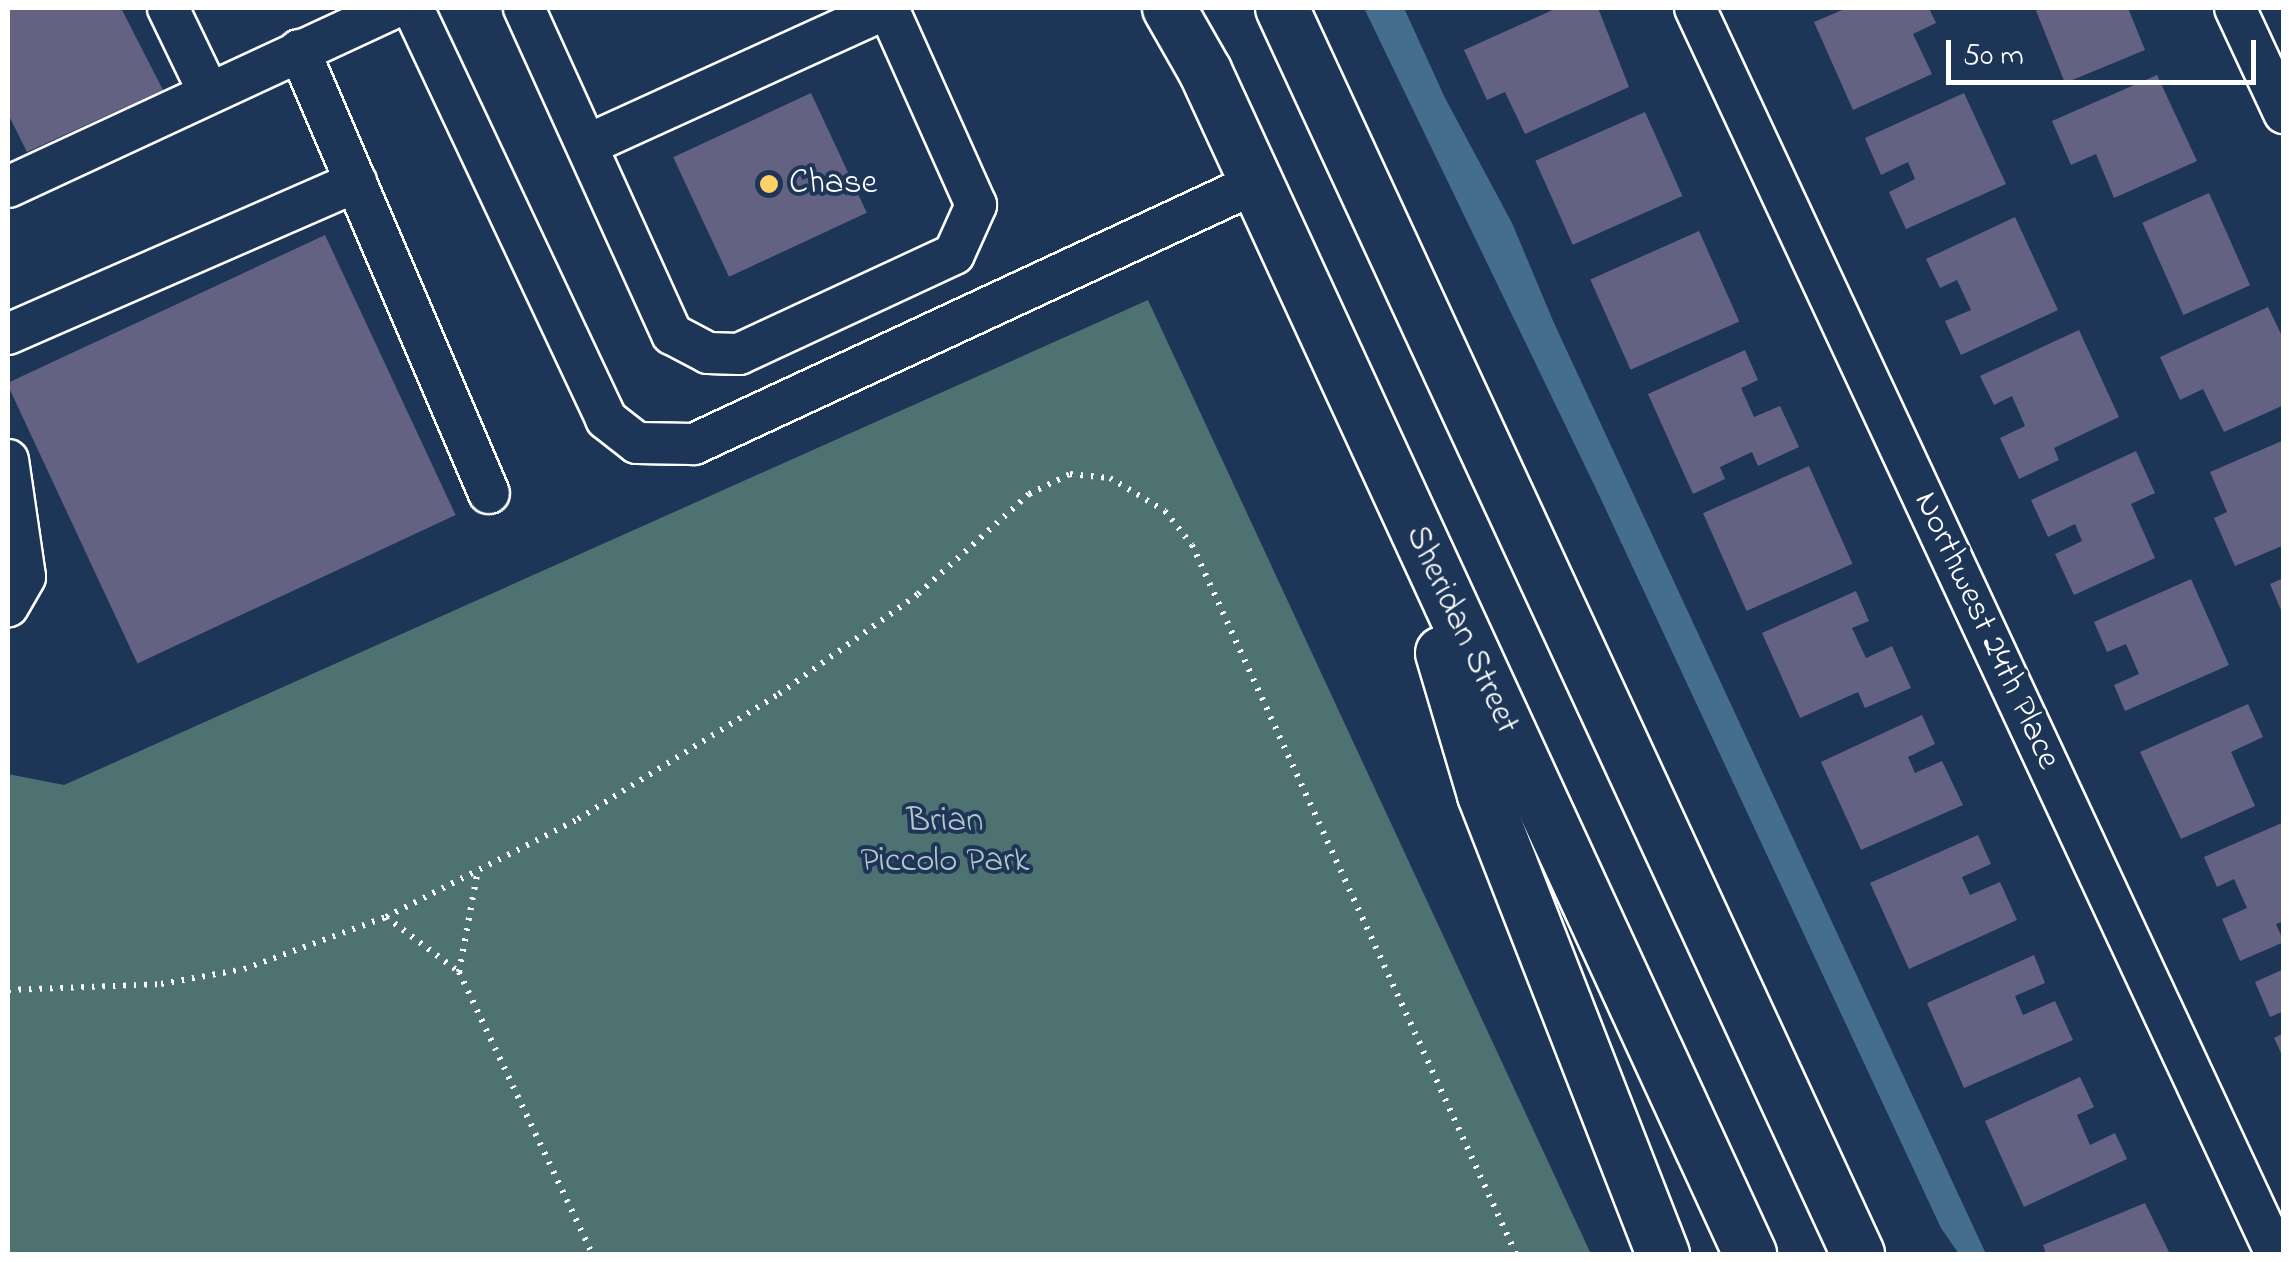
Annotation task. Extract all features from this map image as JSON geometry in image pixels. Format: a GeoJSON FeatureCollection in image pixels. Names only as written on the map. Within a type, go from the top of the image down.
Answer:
{"type":"FeatureCollection","features":[{"type":"Feature","properties":{"kind":"main road","name":"Sheridan Street"},"geometry":{"type":"LineString","coordinates":[[1168,8],[1205,71],[1750,1254]]}},
{"type":"Feature","properties":{"kind":"main road"},"geometry":{"type":"LineString","coordinates":[[1282,8],[1858,1254]]}},
{"type":"Feature","properties":{"kind":"main road"},"geometry":{"type":"LineString","coordinates":[[1393,484],[1484,795],[1663,1254]]}},
{"type":"Feature","properties":{"kind":"street"},"geometry":{"type":"LineString","coordinates":[[168,8],[208,92]]}},
{"type":"Feature","properties":{"kind":"street"},"geometry":{"type":"LineString","coordinates":[[8,187],[393,8]]}},
{"type":"Feature","properties":{"kind":"street"},"geometry":{"type":"LineString","coordinates":[[413,8],[606,419],[637,443],[694,444],[1256,183]]}},
{"type":"Feature","properties":{"kind":"street"},"geometry":{"type":"LineString","coordinates":[[524,8],[672,334],[708,353],[739,354],[954,254],[976,205],[888,8],[587,146]]}},
{"type":"Feature","properties":{"kind":"street","name":"Northwest 24th Place"},"geometry":{"type":"LineString","coordinates":[[1695,8],[2276,1254]]}},
{"type":"Feature","properties":{"kind":"street"},"geometry":{"type":"LineString","coordinates":[[2235,8],[2268,39],[2284,113]]}},
{"type":"Feature","properties":{"kind":"street"},"geometry":{"type":"LineString","coordinates":[[299,50],[490,493]]}},
{"type":"Feature","properties":{"kind":"street"},"geometry":{"type":"LineString","coordinates":[[8,334],[356,182]]}},
{"type":"Feature","properties":{"kind":"street"},"geometry":{"type":"LineString","coordinates":[[8,460],[11,507],[25,577],[8,607]]}},
{"type":"Feature","properties":{"kind":"path"},"geometry":{"type":"LineString","coordinates":[[8,990],[161,984],[227,972],[313,946],[477,874],[670,764],[826,662],[918,594],[1028,494],[1070,474],[1110,478],[1165,511],[1192,545],[1516,1254]]}},
{"type":"Feature","properties":{"kind":"path"},"geometry":{"type":"LineString","coordinates":[[460,972],[477,874]]}},
{"type":"Feature","properties":{"kind":"path"},"geometry":{"type":"LineString","coordinates":[[386,916],[460,972],[592,1254]]}},
{"type":"Feature","properties":{"kind":"green space","name":"Brian Piccolo Park"},"geometry":{"type":"Polygon","coordinates":[[[1148,300],[1591,1254],[8,1254],[8,774],[64,785],[1148,300]]]}},
{"type":"Feature","properties":{"kind":"water"},"geometry":{"type":"Polygon","coordinates":[[[1364,8],[1404,8],[1445,98],[1512,223],[1554,323],[1986,1254],[1959,1254],[1941,1228],[1599,495],[1364,8]]]}},
{"type":"Feature","properties":{"kind":"building"},"geometry":{"type":"Polygon","coordinates":[[[8,8],[121,8],[163,90],[27,152],[8,114],[8,8]]]}},
{"type":"Feature","properties":{"kind":"building"},"geometry":{"type":"Polygon","coordinates":[[[1557,8],[1598,8],[1629,87],[1525,134],[1505,92],[1487,100],[1464,50],[1557,8]]]}},
{"type":"Feature","properties":{"kind":"building"},"geometry":{"type":"Polygon","coordinates":[[[1847,8],[1929,8],[1936,23],[1913,34],[1932,74],[1853,110],[1814,22],[1847,8]]]}},
{"type":"Feature","properties":{"kind":"building"},"geometry":{"type":"Polygon","coordinates":[[[2035,8],[2128,8],[2145,50],[2065,83],[2035,8]]]}},
{"type":"Feature","properties":{"kind":"building"},"geometry":{"type":"Polygon","coordinates":[[[2157,75],[2197,161],[2114,198],[2096,154],[2071,165],[2052,121],[2157,75]]]}},
{"type":"Feature","properties":{"kind":"building","name":"Chase"},"geometry":{"type":"Polygon","coordinates":[[[811,93],[867,213],[729,277],[673,157],[811,93]]]}},
{"type":"Feature","properties":{"kind":"building"},"geometry":{"type":"Polygon","coordinates":[[[1964,93],[2006,184],[1906,229],[1889,192],[1915,179],[1908,162],[1881,175],[1865,138],[1964,93]]]}},
{"type":"Feature","properties":{"kind":"building"},"geometry":{"type":"Polygon","coordinates":[[[1645,112],[1682,196],[1573,245],[1535,161],[1645,112]]]}},
{"type":"Feature","properties":{"kind":"building"},"geometry":{"type":"Polygon","coordinates":[[[2209,193],[2250,285],[2183,315],[2142,223],[2209,193]]]}},
{"type":"Feature","properties":{"kind":"building"},"geometry":{"type":"Polygon","coordinates":[[[2015,217],[2058,310],[1961,355],[1945,321],[1971,310],[1957,280],[1940,288],[1926,259],[2015,217]]]}},
{"type":"Feature","properties":{"kind":"building"},"geometry":{"type":"Polygon","coordinates":[[[1699,231],[1739,321],[1631,370],[1590,279],[1699,231]]]}},
{"type":"Feature","properties":{"kind":"building"},"geometry":{"type":"Polygon","coordinates":[[[325,235],[456,515],[137,663],[8,383],[325,235]]]}},
{"type":"Feature","properties":{"kind":"building"},"geometry":{"type":"Polygon","coordinates":[[[2268,307],[2284,340],[2284,405],[2224,432],[2203,389],[2180,400],[2160,357],[2268,307]]]}},
{"type":"Feature","properties":{"kind":"building"},"geometry":{"type":"Polygon","coordinates":[[[2079,330],[2119,417],[2054,448],[2059,460],[2019,479],[2000,438],[2025,426],[2012,396],[1994,405],[1980,376],[2079,330]]]}},
{"type":"Feature","properties":{"kind":"building"},"geometry":{"type":"Polygon","coordinates":[[[1745,350],[1758,380],[1741,388],[1754,417],[1780,406],[1799,447],[1758,466],[1752,452],[1720,467],[1725,479],[1693,494],[1648,394],[1745,350]]]}},
{"type":"Feature","properties":{"kind":"building"},"geometry":{"type":"Polygon","coordinates":[[[2284,440],[2284,545],[2235,566],[2214,518],[2227,512],[2210,472],[2284,440]]]}},
{"type":"Feature","properties":{"kind":"building"},"geometry":{"type":"Polygon","coordinates":[[[2136,451],[2155,493],[2131,504],[2155,558],[2074,595],[2055,554],[2082,541],[2075,524],[2048,537],[2031,500],[2136,451]]]}},
{"type":"Feature","properties":{"kind":"building"},"geometry":{"type":"Polygon","coordinates":[[[1809,466],[1853,564],[1747,611],[1703,513],[1809,466]]]}},
{"type":"Feature","properties":{"kind":"building"},"geometry":{"type":"Polygon","coordinates":[[[2284,578],[2284,615],[2283,615],[2270,584],[2284,578]]]}},
{"type":"Feature","properties":{"kind":"building"},"geometry":{"type":"Polygon","coordinates":[[[2191,579],[2229,665],[2125,711],[2114,685],[2139,674],[2126,644],[2107,652],[2094,622],[2191,579]]]}},
{"type":"Feature","properties":{"kind":"building"},"geometry":{"type":"Polygon","coordinates":[[[1856,591],[1869,621],[1852,628],[1866,658],[1892,646],[1911,688],[1865,708],[1858,692],[1800,718],[1762,633],[1856,591]]]}},
{"type":"Feature","properties":{"kind":"building"},"geometry":{"type":"Polygon","coordinates":[[[2248,704],[2263,737],[2231,752],[2255,806],[2181,839],[2140,752],[2248,704]]]}},
{"type":"Feature","properties":{"kind":"building"},"geometry":{"type":"Polygon","coordinates":[[[1922,715],[1935,744],[1908,757],[1915,773],[1942,761],[1963,805],[1861,850],[1821,762],[1922,715]]]}},
{"type":"Feature","properties":{"kind":"building"},"geometry":{"type":"Polygon","coordinates":[[[2284,822],[2284,921],[2276,924],[2284,942],[2240,961],[2222,919],[2247,908],[2234,879],[2217,887],[2204,857],[2284,822]]]}},
{"type":"Feature","properties":{"kind":"building"},"geometry":{"type":"Polygon","coordinates":[[[1978,835],[1991,864],[1962,877],[1970,895],[2000,882],[2017,920],[1909,969],[1870,883],[1978,835]]]}},
{"type":"Feature","properties":{"kind":"building"},"geometry":{"type":"Polygon","coordinates":[[[2034,955],[2045,983],[2015,996],[2023,1015],[2055,1001],[2073,1040],[1964,1088],[1927,1003],[2034,955]]]}},
{"type":"Feature","properties":{"kind":"building"},"geometry":{"type":"Polygon","coordinates":[[[2284,969],[2284,1011],[2270,1017],[2255,982],[2284,969]]]}},
{"type":"Feature","properties":{"kind":"building"},"geometry":{"type":"Polygon","coordinates":[[[2284,1033],[2284,1059],[2274,1038],[2284,1033]]]}},
{"type":"Feature","properties":{"kind":"building"},"geometry":{"type":"Polygon","coordinates":[[[2080,1077],[2094,1107],[2077,1115],[2090,1145],[2115,1133],[2127,1159],[2024,1207],[1985,1121],[2080,1077]]]}},
{"type":"Feature","properties":{"kind":"building"},"geometry":{"type":"Polygon","coordinates":[[[2145,1203],[2170,1254],[2046,1254],[2043,1245],[2145,1203]]]}},
{"type":"Feature","properties":{"kind":"place","name":"Chase"},"geometry":{"type":"Point","coordinates":[769,184]}}]}
